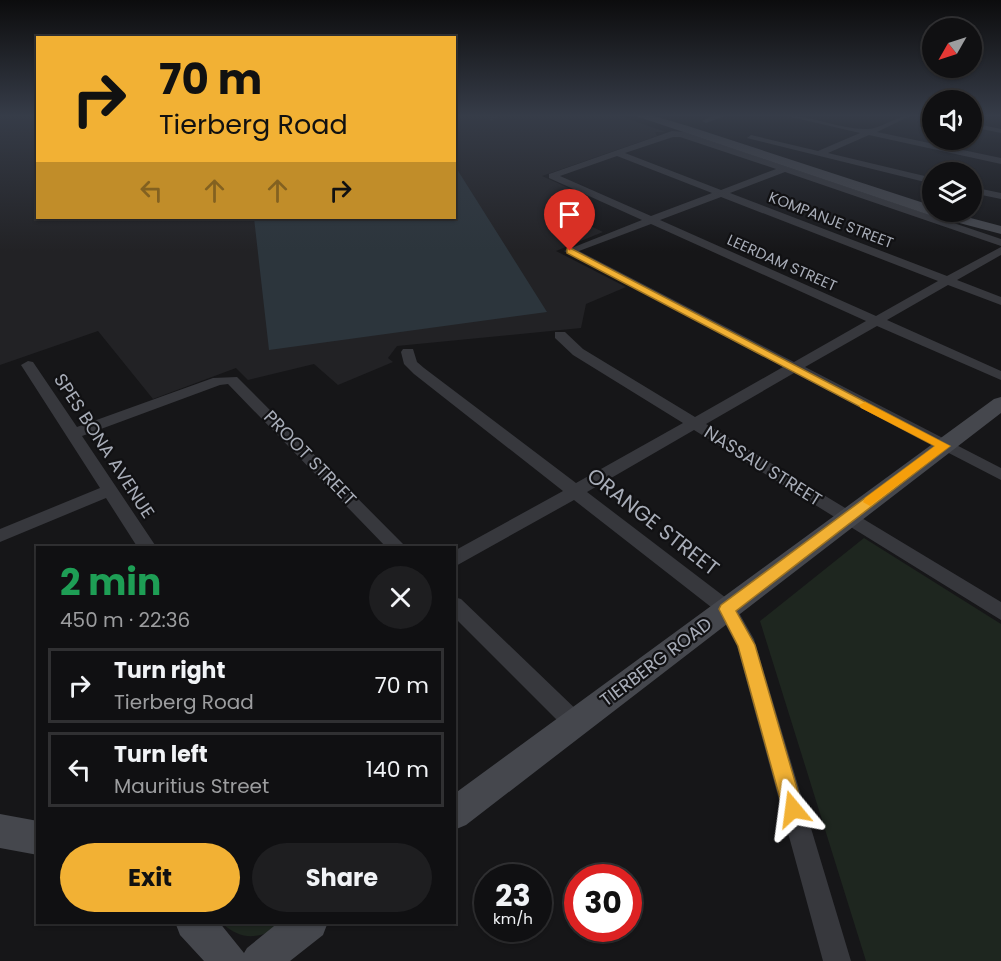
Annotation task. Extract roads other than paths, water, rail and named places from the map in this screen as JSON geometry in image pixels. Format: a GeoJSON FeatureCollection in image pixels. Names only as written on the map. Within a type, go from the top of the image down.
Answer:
{"type":"FeatureCollection","features":[{"type":"Feature","properties":{"kind":"main road"},"geometry":{"type":"LineString","coordinates":[[779,161],[922,207]]}},
{"type":"Feature","properties":{"kind":"main road"},"geometry":{"type":"LineString","coordinates":[[803,161],[922,199]]}},
{"type":"Feature","properties":{"kind":"main road"},"geometry":{"type":"LineString","coordinates":[[982,217],[1001,222]]}},
{"type":"Feature","properties":{"kind":"main road"},"geometry":{"type":"LineString","coordinates":[[972,222],[1001,230]]}},
{"type":"Feature","properties":{"kind":"main road","name":"TIERBERG ROAD"},"geometry":{"type":"LineString","coordinates":[[456,812],[1001,403]]}},
{"type":"Feature","properties":{"kind":"main road"},"geometry":{"type":"LineString","coordinates":[[0,831],[36,838]]}},
{"type":"Feature","properties":{"kind":"main road"},"geometry":{"type":"LineString","coordinates":[[195,924],[229,961]]}},
{"type":"Feature","properties":{"kind":"main road"},"geometry":{"type":"LineString","coordinates":[[260,961],[307,924]]}},
{"type":"Feature","properties":{"kind":"street","name":"LEERDAM STREET"},"geometry":{"type":"LineString","coordinates":[[594,161],[552,176],[1001,376]]}},
{"type":"Feature","properties":{"kind":"street","name":"KOMPANJE STREET"},"geometry":{"type":"LineString","coordinates":[[636,161],[1001,302]]}},
{"type":"Feature","properties":{"kind":"street"},"geometry":{"type":"LineString","coordinates":[[760,161],[1001,243]]}},
{"type":"Feature","properties":{"kind":"street"},"geometry":{"type":"LineString","coordinates":[[849,161],[922,177]]}},
{"type":"Feature","properties":{"kind":"street"},"geometry":{"type":"LineString","coordinates":[[785,169],[570,251],[1001,475]]}},
{"type":"Feature","properties":{"kind":"street"},"geometry":{"type":"LineString","coordinates":[[982,192],[1001,196]]}},
{"type":"Feature","properties":{"kind":"street"},"geometry":{"type":"LineString","coordinates":[[456,559],[1001,250]]}},
{"type":"Feature","properties":{"kind":"street","name":"NASSAU STREET"},"geometry":{"type":"LineString","coordinates":[[560,335],[578,352],[1001,612]]}},
{"type":"Feature","properties":{"kind":"street","name":"ORANGE STREET"},"geometry":{"type":"LineString","coordinates":[[408,352],[414,368],[727,609],[747,645],[837,961]]}},
{"type":"Feature","properties":{"kind":"street","name":"SPES BONA AVENUE"},"geometry":{"type":"LineString","coordinates":[[28,365],[147,546]]}},
{"type":"Feature","properties":{"kind":"street","name":"PROOT STREET"},"geometry":{"type":"LineString","coordinates":[[74,434],[229,379],[236,382],[396,546]]}},
{"type":"Feature","properties":{"kind":"street"},"geometry":{"type":"LineString","coordinates":[[0,536],[110,490]]}},
{"type":"Feature","properties":{"kind":"street"},"geometry":{"type":"LineString","coordinates":[[456,606],[574,723]]}}]}
